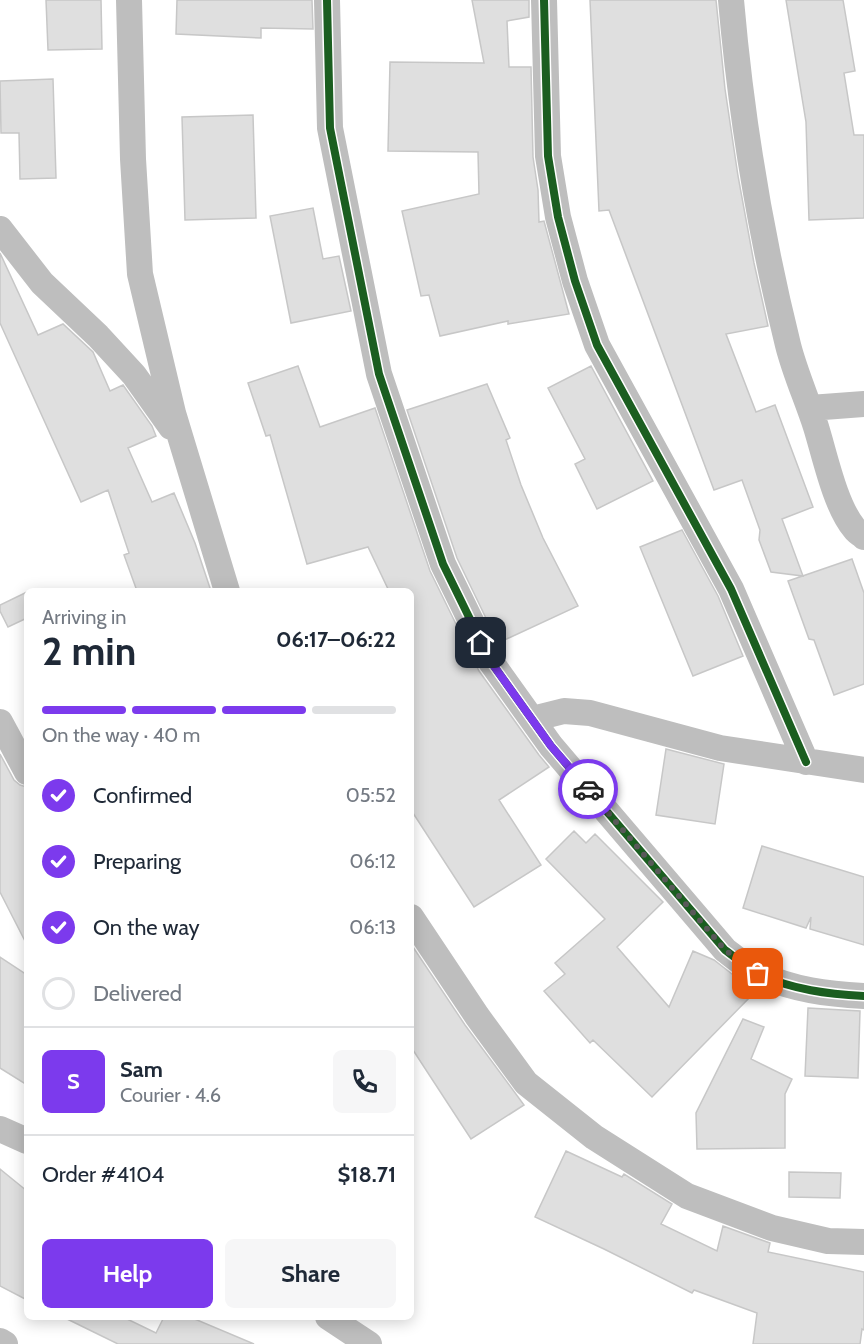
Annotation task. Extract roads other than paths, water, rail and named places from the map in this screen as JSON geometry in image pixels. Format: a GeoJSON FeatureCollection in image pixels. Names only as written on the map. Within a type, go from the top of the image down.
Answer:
{"type":"FeatureCollection","features":[{"type":"Feature","properties":{"kind":"street"},"geometry":{"type":"LineString","coordinates":[[129,0],[133,159],[140,274],[173,413],[226,588]]}},
{"type":"Feature","properties":{"kind":"street"},"geometry":{"type":"LineString","coordinates":[[327,0],[330,128],[379,374],[443,564],[491,662],[551,746],[725,950],[758,974],[787,985],[824,993],[864,996]]}},
{"type":"Feature","properties":{"kind":"street"},"geometry":{"type":"LineString","coordinates":[[544,0],[548,156],[558,217],[575,281],[597,345],[732,589],[806,762]]}},
{"type":"Feature","properties":{"kind":"street"},"geometry":{"type":"LineString","coordinates":[[731,0],[736,65],[759,210],[788,347],[839,501],[854,529],[864,537]]}},
{"type":"Feature","properties":{"kind":"street"},"geometry":{"type":"LineString","coordinates":[[0,229],[42,283],[98,336],[134,375],[182,442]]}},
{"type":"Feature","properties":{"kind":"street"},"geometry":{"type":"LineString","coordinates":[[810,408],[864,404]]}},
{"type":"Feature","properties":{"kind":"street"},"geometry":{"type":"LineString","coordinates":[[532,719],[564,711],[590,713],[720,748],[864,770]]}},
{"type":"Feature","properties":{"kind":"street"},"geometry":{"type":"LineString","coordinates":[[0,722],[24,766]]}},
{"type":"Feature","properties":{"kind":"street"},"geometry":{"type":"LineString","coordinates":[[414,922],[477,1016],[526,1083],[594,1137],[687,1196],[772,1228],[828,1241],[864,1242]]}},
{"type":"Feature","properties":{"kind":"street"},"geometry":{"type":"LineString","coordinates":[[0,1129],[24,1140]]}},
{"type":"Feature","properties":{"kind":"street"},"geometry":{"type":"LineString","coordinates":[[333,1320],[369,1344]]}},
{"type":"Feature","properties":{"kind":"street"},"geometry":{"type":"LineString","coordinates":[[0,1341],[5,1344]]}}]}
